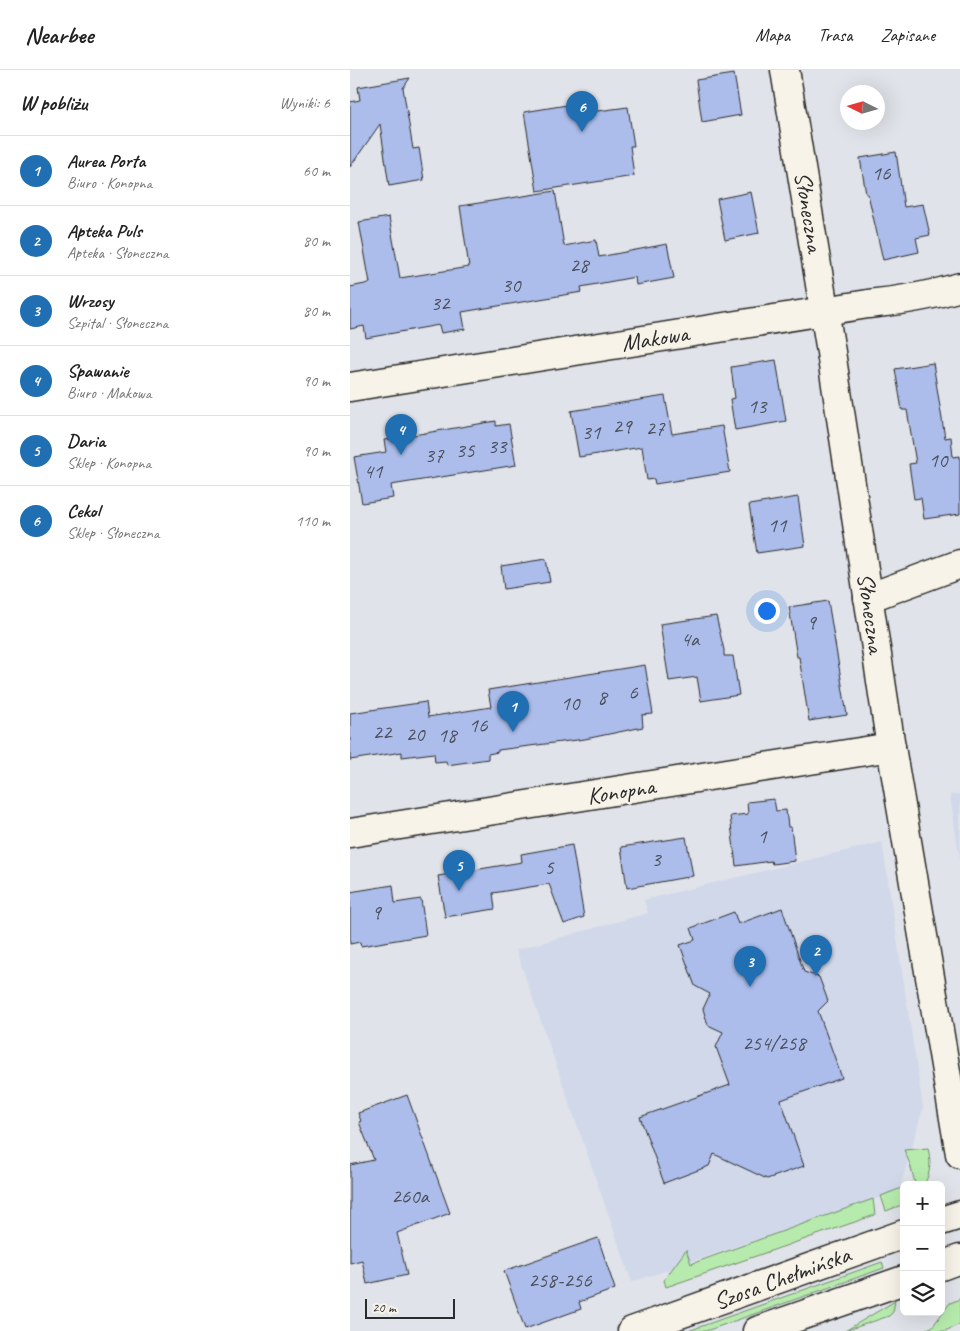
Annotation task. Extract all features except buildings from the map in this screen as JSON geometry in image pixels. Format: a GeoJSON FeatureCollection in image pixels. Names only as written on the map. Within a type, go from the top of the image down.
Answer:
{"type":"FeatureCollection","features":[{"type":"Feature","properties":{"kind":"street","name":"Słoneczna"},"geometry":{"type":"LineString","coordinates":[[785,70],[891,747],[960,1154]]}},
{"type":"Feature","properties":{"kind":"street","name":"Makowa"},"geometry":{"type":"LineString","coordinates":[[350,387],[824,311],[906,300],[942,293],[960,287]]}},
{"type":"Feature","properties":{"kind":"street"},"geometry":{"type":"LineString","coordinates":[[868,598],[960,564]]}},
{"type":"Feature","properties":{"kind":"street","name":"Konopna"},"geometry":{"type":"LineString","coordinates":[[350,833],[891,747]]}},
{"type":"Feature","properties":{"kind":"street"},"geometry":{"type":"LineString","coordinates":[[945,1220],[960,1215]]}},
{"type":"Feature","properties":{"kind":"street","name":"Szosa Chełmińska"},"geometry":{"type":"LineString","coordinates":[[632,1331],[900,1235]]}},
{"type":"Feature","properties":{"kind":"street"},"geometry":{"type":"LineString","coordinates":[[945,1265],[960,1259]]}},
{"type":"Feature","properties":{"kind":"street","name":"Szosa Chełmińska"},"geometry":{"type":"LineString","coordinates":[[757,1331],[900,1281]]}},
{"type":"Feature","properties":{"kind":"shaded area"},"geometry":{"type":"Polygon","coordinates":[[[960,794],[960,860],[950,795],[960,794]]]}},
{"type":"Feature","properties":{"kind":"shaded area"},"geometry":{"type":"Polygon","coordinates":[[[882,842],[923,1108],[902,1181],[900,1181],[899,1191],[632,1282],[516,950],[648,913],[644,900],[882,842]]]}},
{"type":"Feature","properties":{"kind":"green space"},"geometry":{"type":"Polygon","coordinates":[[[928,1148],[930,1166],[926,1181],[914,1181],[904,1150],[928,1148]]]}},
{"type":"Feature","properties":{"kind":"green space"},"geometry":{"type":"Polygon","coordinates":[[[900,1189],[900,1206],[886,1211],[881,1196],[900,1189]]]}},
{"type":"Feature","properties":{"kind":"green space"},"geometry":{"type":"Polygon","coordinates":[[[873,1199],[875,1215],[666,1287],[664,1280],[686,1250],[691,1264],[873,1199]]]}},
{"type":"Feature","properties":{"kind":"green space"},"geometry":{"type":"Polygon","coordinates":[[[882,1262],[884,1268],[706,1331],[688,1331],[882,1262]]]}},
{"type":"Feature","properties":{"kind":"green space"},"geometry":{"type":"Polygon","coordinates":[[[960,1299],[960,1324],[945,1331],[921,1331],[932,1327],[940,1316],[945,1316],[945,1310],[950,1303],[960,1299]]]}},
{"type":"Feature","properties":{"kind":"green space"},"geometry":{"type":"Polygon","coordinates":[[[895,1301],[893,1312],[889,1316],[845,1331],[895,1301]]]}},
{"type":"Feature","properties":{"kind":"place","name":"Cekol"},"geometry":{"type":"Point","coordinates":[582,132]}},
{"type":"Feature","properties":{"kind":"place","name":"Spawanie"},"geometry":{"type":"Point","coordinates":[401,455]}},
{"type":"Feature","properties":{"kind":"place","name":"Aurea Porta"},"geometry":{"type":"Point","coordinates":[513,732]}},
{"type":"Feature","properties":{"kind":"place","name":"Daria"},"geometry":{"type":"Point","coordinates":[459,891]}},
{"type":"Feature","properties":{"kind":"place","name":"Apteka Puls"},"geometry":{"type":"Point","coordinates":[816,976]}},
{"type":"Feature","properties":{"kind":"place","name":"Wrzosy"},"geometry":{"type":"Point","coordinates":[750,987]}}]}
